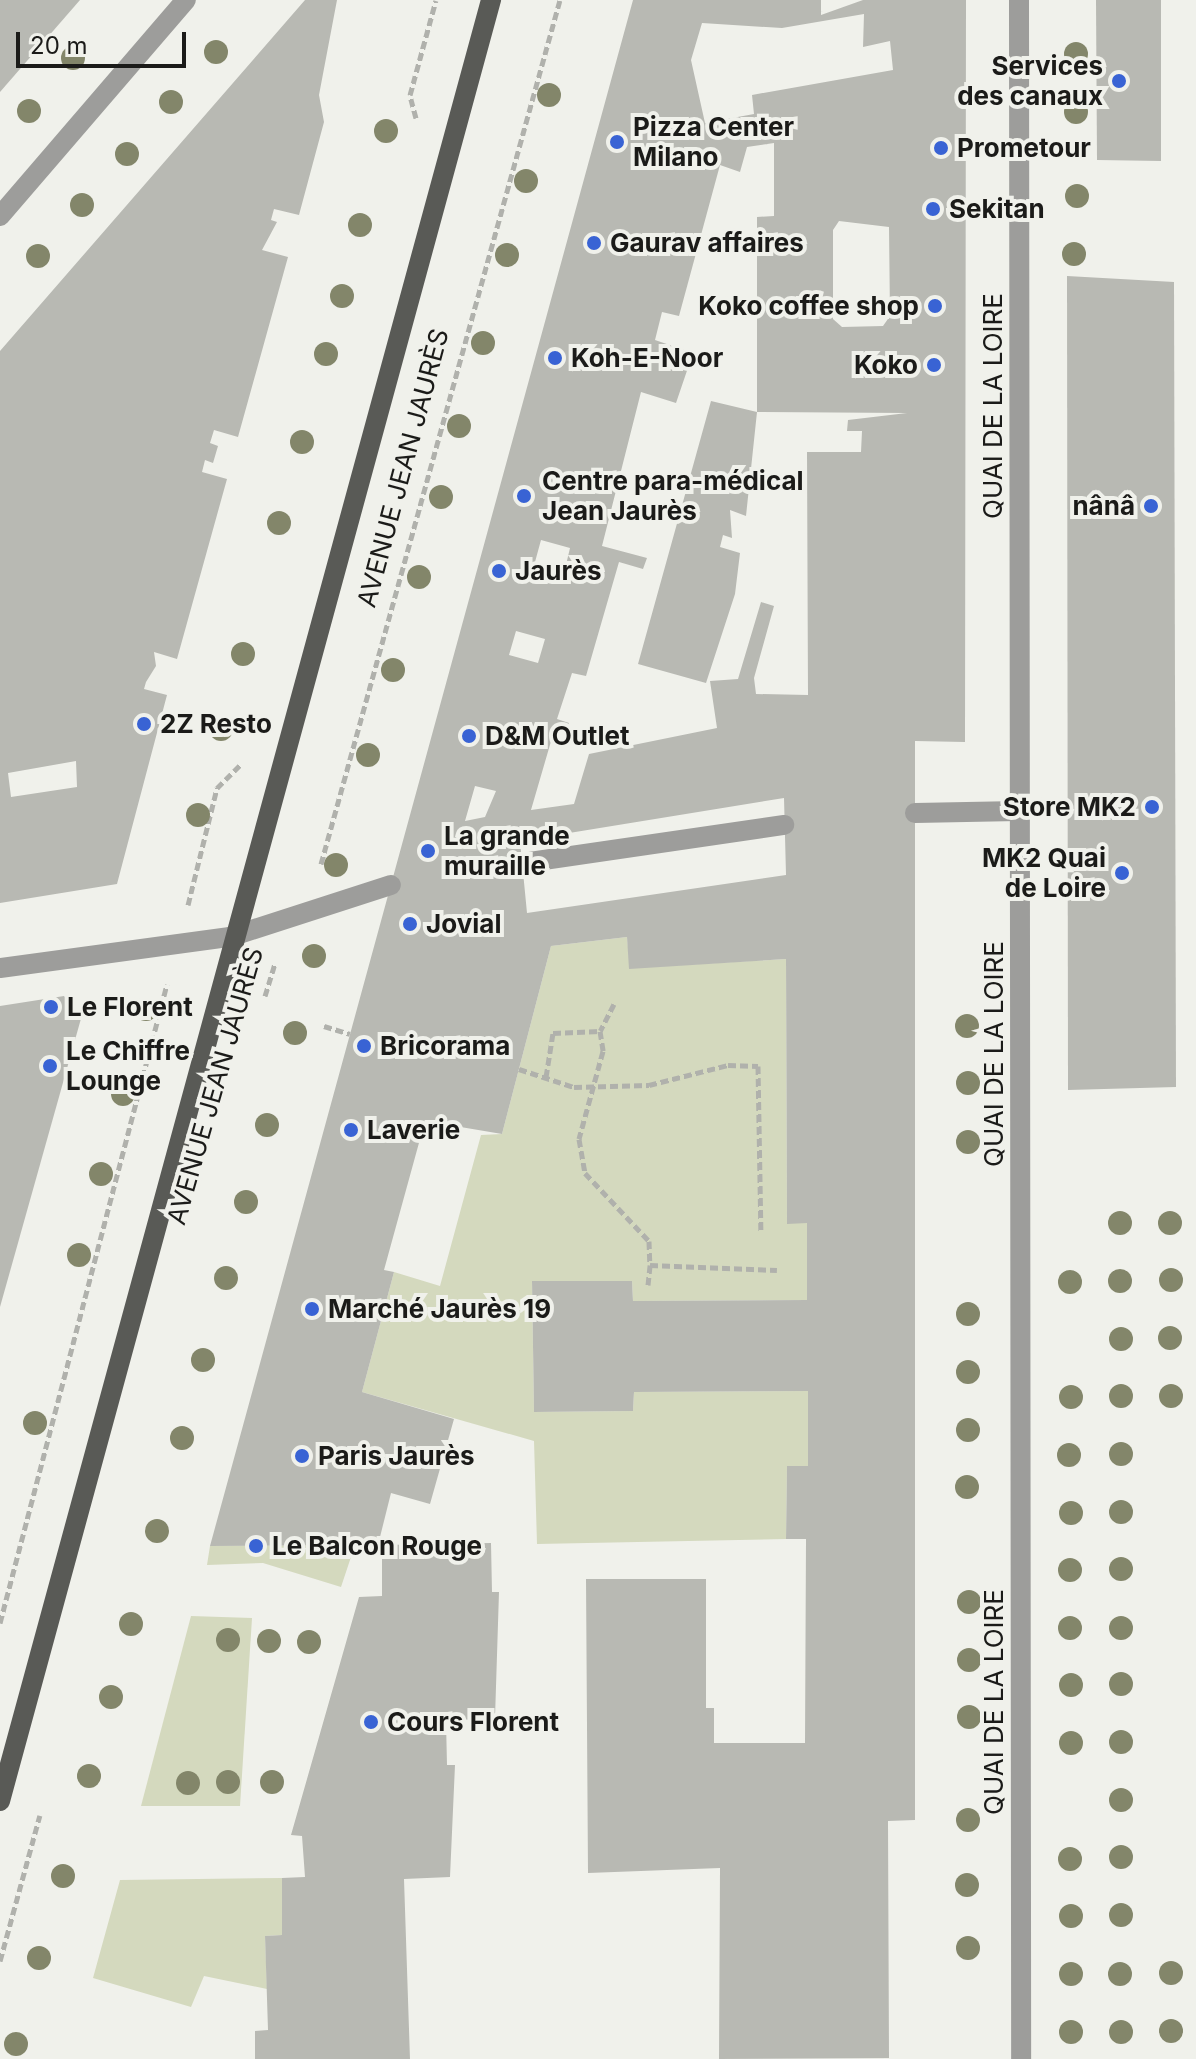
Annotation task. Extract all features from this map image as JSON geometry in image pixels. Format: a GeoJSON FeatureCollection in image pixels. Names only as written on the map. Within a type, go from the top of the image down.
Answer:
{"type":"FeatureCollection","features":[{"type":"Feature","properties":{"kind":"main road","name":"AVENUE JEAN JAURÈS"},"geometry":{"type":"LineString","coordinates":[[0,1801],[230,937],[491,0]]}},
{"type":"Feature","properties":{"kind":"street"},"geometry":{"type":"LineString","coordinates":[[0,216],[186,0]]}},
{"type":"Feature","properties":{"kind":"street","name":"QUAI DE LA LOIRE"},"geometry":{"type":"LineString","coordinates":[[1019,0],[1021,2059]]}},
{"type":"Feature","properties":{"kind":"street"},"geometry":{"type":"LineString","coordinates":[[915,813],[1020,811]]}},
{"type":"Feature","properties":{"kind":"street"},"geometry":{"type":"LineString","coordinates":[[523,863],[784,825]]}},
{"type":"Feature","properties":{"kind":"street"},"geometry":{"type":"LineString","coordinates":[[0,968],[230,937],[391,885]]}},
{"type":"Feature","properties":{"kind":"path","name":"AVENUE JEAN JAURÈS"},"geometry":{"type":"LineString","coordinates":[[263,1004],[279,949],[302,914],[560,0]]}},
{"type":"Feature","properties":{"kind":"path"},"geometry":{"type":"LineString","coordinates":[[0,1623],[169,974]]}},
{"type":"Feature","properties":{"kind":"path"},"geometry":{"type":"LineString","coordinates":[[614,1004],[600,1031],[603,1051],[579,1139],[585,1173],[649,1241],[648,1285]]}},
{"type":"Feature","properties":{"kind":"path"},"geometry":{"type":"LineString","coordinates":[[324,1026],[350,1034]]}},
{"type":"Feature","properties":{"kind":"path"},"geometry":{"type":"LineString","coordinates":[[546,1077],[553,1033],[600,1031]]}},
{"type":"Feature","properties":{"kind":"path"},"geometry":{"type":"LineString","coordinates":[[519,1069],[591,1087],[758,1066],[761,1231]]}},
{"type":"Feature","properties":{"kind":"path"},"geometry":{"type":"LineString","coordinates":[[650,1265],[777,1270]]}},
{"type":"Feature","properties":{"kind":"path"},"geometry":{"type":"LineString","coordinates":[[0,1961],[42,1807]]}},
{"type":"Feature","properties":{"kind":"green space"},"geometry":{"type":"Polygon","coordinates":[[[627,937],[630,968],[786,959],[787,1223],[807,1223],[807,1300],[633,1301],[632,1281],[532,1281],[534,1412],[633,1411],[634,1392],[808,1391],[808,1466],[787,1467],[786,1539],[537,1544],[534,1441],[362,1392],[394,1272],[440,1286],[481,1135],[502,1134],[551,946],[627,937]]]}},
{"type":"Feature","properties":{"kind":"green space"},"geometry":{"type":"Polygon","coordinates":[[[355,1545],[341,1587],[263,1563],[207,1565],[210,1546],[355,1545]]]}},
{"type":"Feature","properties":{"kind":"green space"},"geometry":{"type":"Polygon","coordinates":[[[191,1616],[252,1618],[240,1806],[141,1806],[191,1616]]]}},
{"type":"Feature","properties":{"kind":"green space"},"geometry":{"type":"Polygon","coordinates":[[[282,1878],[282,1935],[265,1936],[267,1989],[204,1976],[191,2007],[93,1978],[120,1880],[282,1878]]]}},
{"type":"Feature","properties":{"kind":"building"},"geometry":{"type":"Polygon","coordinates":[[[0,0],[80,0],[0,92],[0,0]]]}},
{"type":"Feature","properties":{"kind":"building"},"geometry":{"type":"Polygon","coordinates":[[[305,0],[337,0],[319,95],[324,122],[299,215],[274,209],[271,220],[277,222],[262,250],[288,257],[238,437],[214,430],[210,443],[218,446],[213,463],[205,460],[202,472],[227,479],[177,659],[154,652],[156,666],[144,689],[167,695],[117,884],[0,903],[0,351],[305,0]],[[76,761],[8,773],[11,797],[77,787],[76,761]]]}},
{"type":"Feature","properties":{"kind":"building"},"geometry":{"type":"Polygon","coordinates":[[[633,0],[821,0],[821,15],[863,0],[966,0],[965,742],[915,741],[915,1820],[888,1821],[889,2058],[719,2059],[720,1868],[588,1873],[586,1579],[706,1579],[706,1708],[714,1708],[714,1743],[805,1743],[806,1539],[786,1539],[787,1466],[808,1466],[808,1391],[634,1392],[633,1411],[534,1412],[532,1281],[632,1281],[633,1301],[807,1300],[807,1223],[787,1224],[786,959],[629,969],[627,937],[551,946],[502,1134],[425,1121],[384,1270],[394,1272],[362,1392],[454,1419],[430,1504],[391,1493],[378,1545],[210,1546],[633,0]],[[864,14],[782,28],[702,23],[691,60],[705,123],[754,114],[752,95],[893,70],[890,41],[863,47],[864,14]],[[774,143],[747,147],[740,172],[720,165],[679,316],[662,312],[655,340],[693,353],[676,403],[641,392],[602,546],[647,558],[643,569],[619,562],[586,676],[572,673],[557,719],[569,723],[565,733],[554,731],[531,810],[574,804],[589,754],[717,728],[710,681],[738,679],[761,602],[774,606],[754,678],[756,694],[808,695],[807,452],[861,452],[862,431],[847,431],[848,420],[907,413],[757,412],[757,217],[774,216],[774,143]],[[839,221],[833,230],[833,319],[842,327],[883,326],[890,316],[889,227],[839,221]],[[541,540],[535,562],[565,569],[570,548],[541,540]],[[516,631],[509,655],[538,663],[545,639],[516,631]],[[475,786],[465,821],[485,817],[496,791],[475,786]],[[784,798],[520,841],[527,913],[786,875],[784,798]]]}},
{"type":"Feature","properties":{"kind":"building"},"geometry":{"type":"Polygon","coordinates":[[[1096,0],[1161,0],[1161,161],[1097,160],[1096,0]]]}},
{"type":"Feature","properties":{"kind":"building","name":"MK2 Quai de Loire"},"geometry":{"type":"Polygon","coordinates":[[[1067,276],[1174,282],[1176,1087],[1068,1090],[1067,276]]]}},
{"type":"Feature","properties":{"kind":"building"},"geometry":{"type":"Polygon","coordinates":[[[711,401],[757,412],[746,516],[730,510],[732,538],[723,535],[720,547],[740,553],[735,594],[706,683],[638,664],[711,401]]]}},
{"type":"Feature","properties":{"kind":"building"},"geometry":{"type":"Polygon","coordinates":[[[64,996],[82,1015],[0,1307],[0,1006],[64,996]]]}},
{"type":"Feature","properties":{"kind":"building"},"geometry":{"type":"Polygon","coordinates":[[[491,1543],[492,1592],[499,1592],[495,1718],[446,1721],[447,1765],[455,1765],[450,1877],[404,1879],[410,2059],[255,2059],[255,2031],[268,2030],[265,1936],[282,1935],[282,1878],[305,1877],[302,1836],[291,1835],[359,1597],[382,1596],[382,1545],[491,1543]]]}},
{"type":"Feature","properties":{"kind":"place","name":"Services des canaux"},"geometry":{"type":"Point","coordinates":[1119,81]}},
{"type":"Feature","properties":{"kind":"place","name":"Pizza Center Milano"},"geometry":{"type":"Point","coordinates":[617,142]}},
{"type":"Feature","properties":{"kind":"place","name":"Prometour"},"geometry":{"type":"Point","coordinates":[941,148]}},
{"type":"Feature","properties":{"kind":"place","name":"Sekitan"},"geometry":{"type":"Point","coordinates":[933,209]}},
{"type":"Feature","properties":{"kind":"place","name":"Gaurav affaires"},"geometry":{"type":"Point","coordinates":[594,243]}},
{"type":"Feature","properties":{"kind":"place","name":"Koko coffee shop"},"geometry":{"type":"Point","coordinates":[935,306]}},
{"type":"Feature","properties":{"kind":"place","name":"Koh-E-Noor"},"geometry":{"type":"Point","coordinates":[555,358]}},
{"type":"Feature","properties":{"kind":"place","name":"Koko"},"geometry":{"type":"Point","coordinates":[934,365]}},
{"type":"Feature","properties":{"kind":"place","name":"Centre para-médical Jean Jaurès"},"geometry":{"type":"Point","coordinates":[524,496]}},
{"type":"Feature","properties":{"kind":"place","name":"nânâ"},"geometry":{"type":"Point","coordinates":[1151,506]}},
{"type":"Feature","properties":{"kind":"place","name":"Jaurès"},"geometry":{"type":"Point","coordinates":[499,571]}},
{"type":"Feature","properties":{"kind":"place","name":"2Z Resto"},"geometry":{"type":"Point","coordinates":[144,724]}},
{"type":"Feature","properties":{"kind":"place","name":"D&M Outlet"},"geometry":{"type":"Point","coordinates":[469,736]}},
{"type":"Feature","properties":{"kind":"place","name":"Store MK2"},"geometry":{"type":"Point","coordinates":[1152,807]}},
{"type":"Feature","properties":{"kind":"place","name":"La grande muraille"},"geometry":{"type":"Point","coordinates":[428,851]}},
{"type":"Feature","properties":{"kind":"place","name":"MK2 Quai de Loire"},"geometry":{"type":"Point","coordinates":[1122,873]}},
{"type":"Feature","properties":{"kind":"place","name":"Jovial"},"geometry":{"type":"Point","coordinates":[410,924]}},
{"type":"Feature","properties":{"kind":"place","name":"Le Florent"},"geometry":{"type":"Point","coordinates":[51,1007]}},
{"type":"Feature","properties":{"kind":"place","name":"Bricorama"},"geometry":{"type":"Point","coordinates":[364,1046]}},
{"type":"Feature","properties":{"kind":"place","name":"Le Chiffre Lounge"},"geometry":{"type":"Point","coordinates":[50,1066]}},
{"type":"Feature","properties":{"kind":"place","name":"Laverie"},"geometry":{"type":"Point","coordinates":[351,1130]}},
{"type":"Feature","properties":{"kind":"place","name":"Marché Jaurès 19"},"geometry":{"type":"Point","coordinates":[312,1309]}},
{"type":"Feature","properties":{"kind":"place","name":"Paris Jaurès"},"geometry":{"type":"Point","coordinates":[302,1456]}},
{"type":"Feature","properties":{"kind":"place","name":"Le Balcon Rouge"},"geometry":{"type":"Point","coordinates":[256,1546]}},
{"type":"Feature","properties":{"kind":"place","name":"Cours Florent"},"geometry":{"type":"Point","coordinates":[371,1722]}}]}
